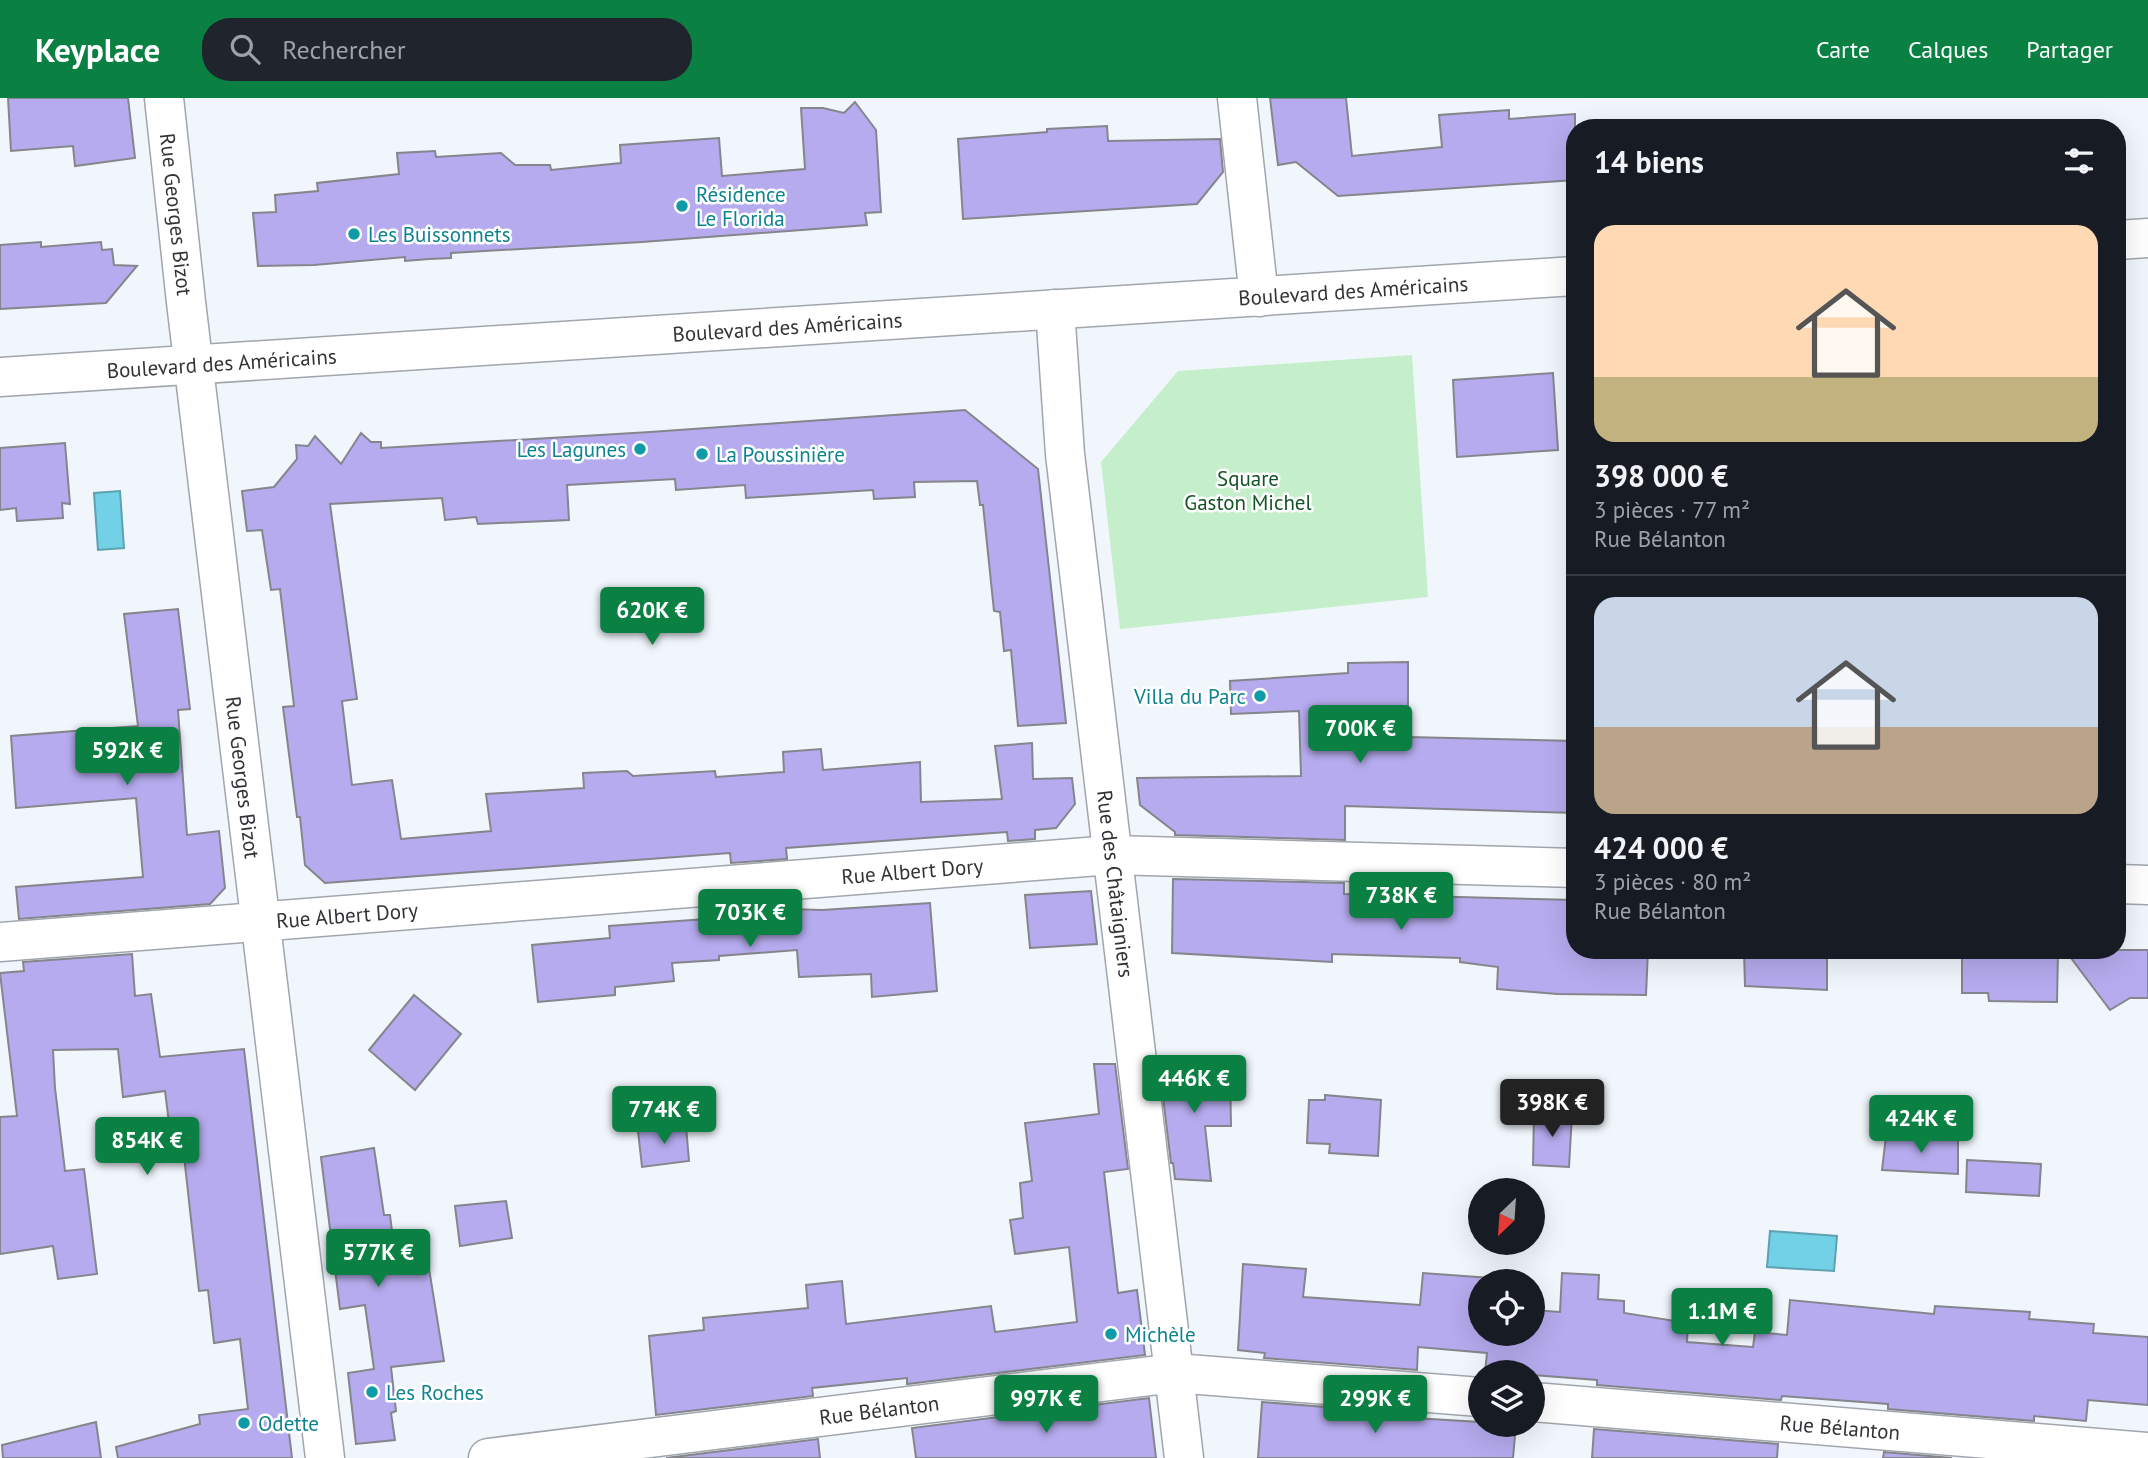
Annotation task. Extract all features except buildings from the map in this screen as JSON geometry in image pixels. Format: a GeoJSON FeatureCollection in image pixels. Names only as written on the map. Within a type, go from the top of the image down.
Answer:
{"type":"FeatureCollection","features":[{"type":"Feature","properties":{"kind":"street","name":"Rue Georges Bizot"},"geometry":{"type":"LineString","coordinates":[[164,98],[193,365],[325,1458]]}},
{"type":"Feature","properties":{"kind":"street"},"geometry":{"type":"LineString","coordinates":[[1237,98],[1259,297]]}},
{"type":"Feature","properties":{"kind":"street"},"geometry":{"type":"LineString","coordinates":[[2126,239],[2148,238]]}},
{"type":"Feature","properties":{"kind":"street","name":"Boulevard des Américains"},"geometry":{"type":"LineString","coordinates":[[0,377],[1566,277]]}},
{"type":"Feature","properties":{"kind":"street","name":"Rue des Châtaigniers"},"geometry":{"type":"LineString","coordinates":[[1055,309],[1065,454],[1184,1458]]}},
{"type":"Feature","properties":{"kind":"street","name":"Rue Albert Dory"},"geometry":{"type":"LineString","coordinates":[[0,942],[1112,855],[1566,868]]}},
{"type":"Feature","properties":{"kind":"street"},"geometry":{"type":"LineString","coordinates":[[2126,884],[2148,885]]}},
{"type":"Feature","properties":{"kind":"street","name":"Rue Bélanton"},"geometry":{"type":"LineString","coordinates":[[488,1458],[1175,1373],[1468,1396]]}},
{"type":"Feature","properties":{"kind":"street","name":"Rue Bélanton"},"geometry":{"type":"LineString","coordinates":[[1545,1403],[2148,1452]]}},
{"type":"Feature","properties":{"kind":"green space","name":"Square Gaston Michel"},"geometry":{"type":"Polygon","coordinates":[[[1412,355],[1428,597],[1120,629],[1101,462],[1178,371],[1412,355]]]}},
{"type":"Feature","properties":{"kind":"water"},"geometry":{"type":"Polygon","coordinates":[[[120,491],[124,548],[98,550],[94,493],[120,491]]]}},
{"type":"Feature","properties":{"kind":"water"},"geometry":{"type":"Polygon","coordinates":[[[1770,1231],[1837,1236],[1834,1271],[1767,1267],[1770,1231]]]}},
{"type":"Feature","properties":{"kind":"place","name":"Résidence Le Florida"},"geometry":{"type":"Point","coordinates":[682,206]}},
{"type":"Feature","properties":{"kind":"place","name":"Les Buissonnets"},"geometry":{"type":"Point","coordinates":[354,234]}},
{"type":"Feature","properties":{"kind":"place","name":"Les Lagunes"},"geometry":{"type":"Point","coordinates":[640,449]}},
{"type":"Feature","properties":{"kind":"place","name":"La Poussinière"},"geometry":{"type":"Point","coordinates":[702,454]}},
{"type":"Feature","properties":{"kind":"place","name":"Villa du Parc"},"geometry":{"type":"Point","coordinates":[1260,696]}},
{"type":"Feature","properties":{"kind":"place","name":"Michèle"},"geometry":{"type":"Point","coordinates":[1111,1334]}},
{"type":"Feature","properties":{"kind":"place","name":"Les Roches"},"geometry":{"type":"Point","coordinates":[372,1392]}},
{"type":"Feature","properties":{"kind":"place","name":"Odette"},"geometry":{"type":"Point","coordinates":[244,1423]}}]}
